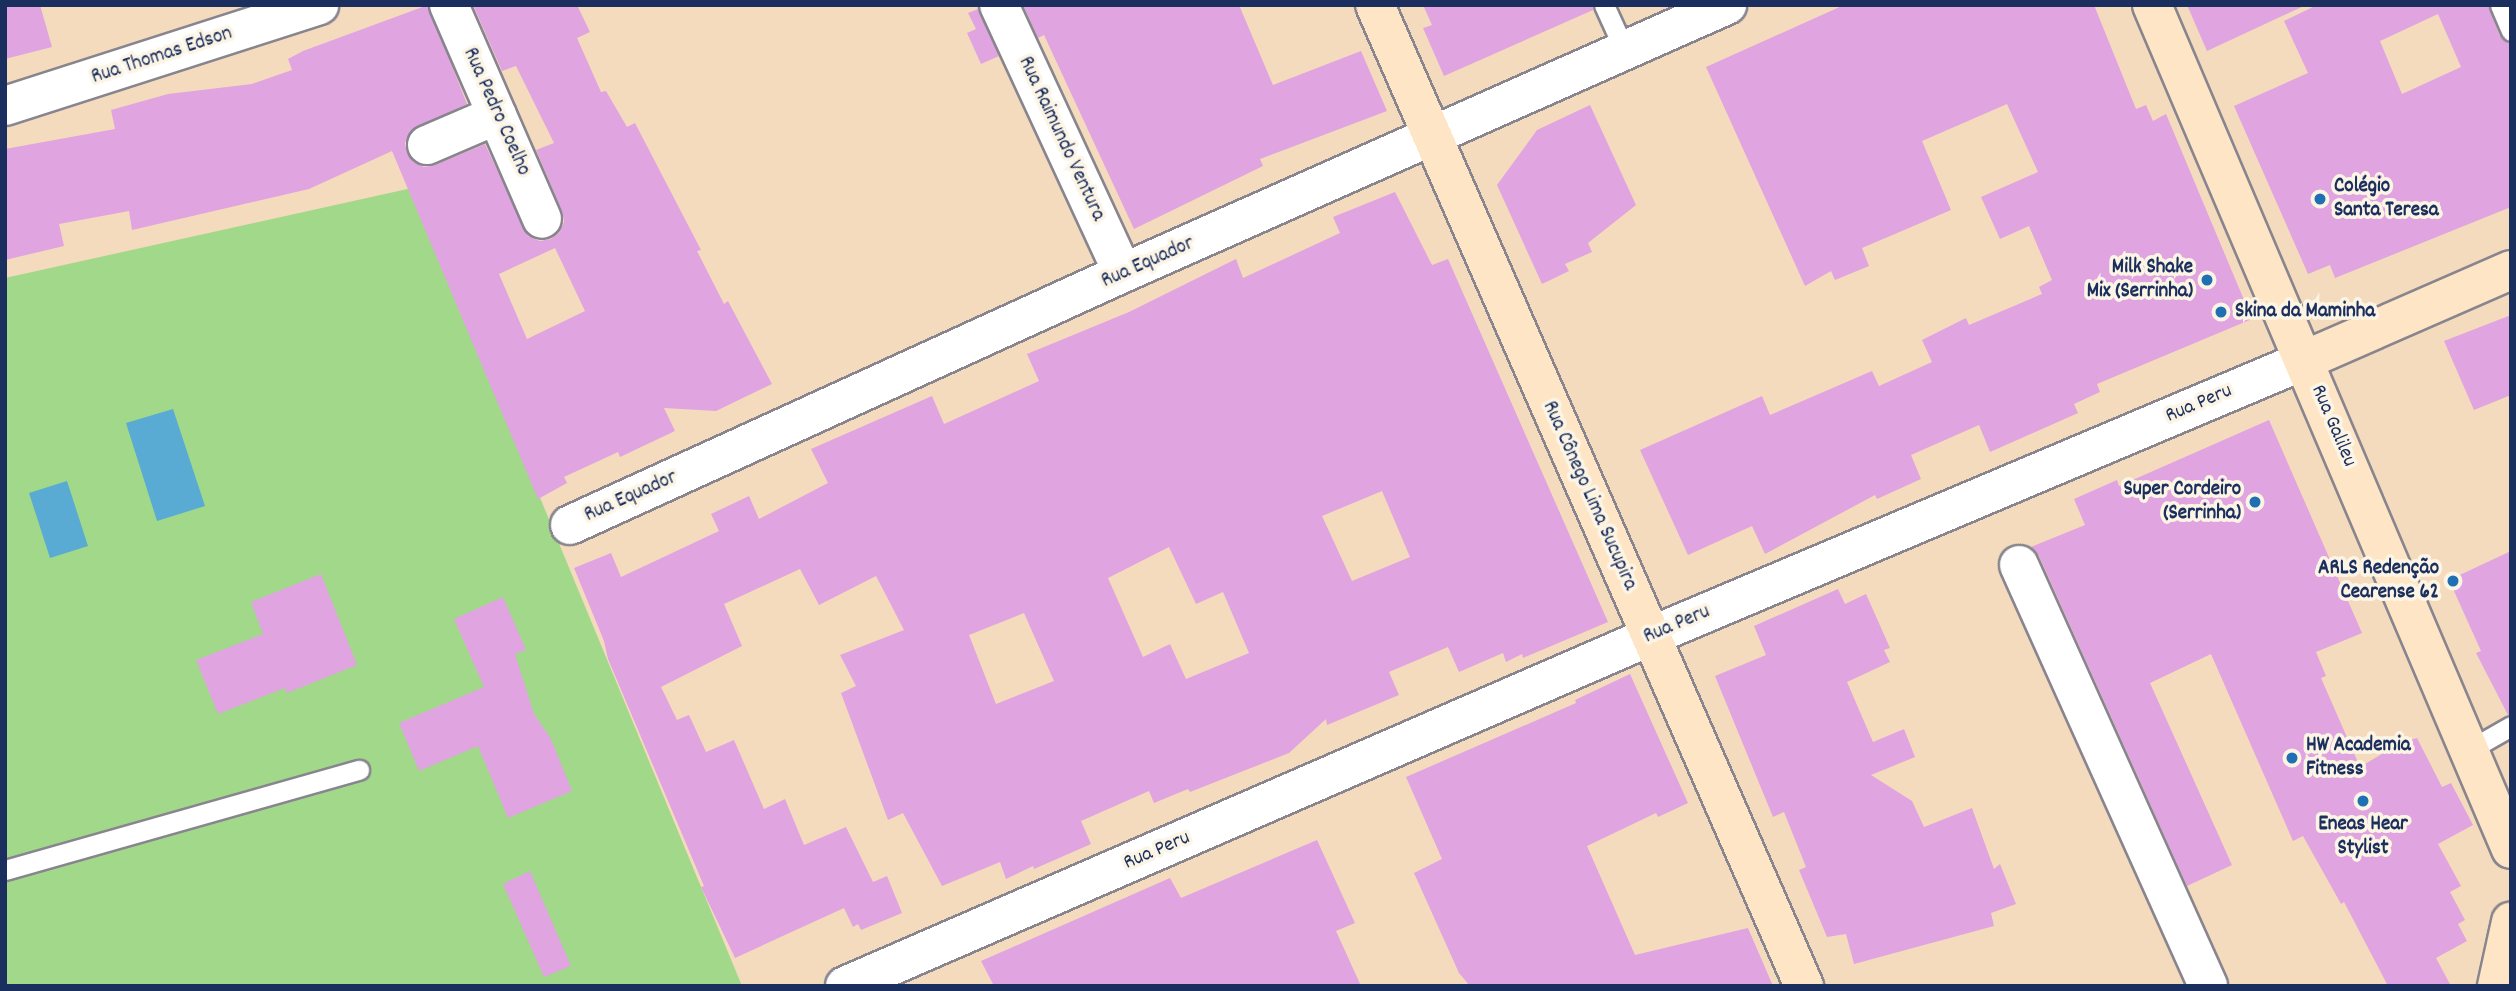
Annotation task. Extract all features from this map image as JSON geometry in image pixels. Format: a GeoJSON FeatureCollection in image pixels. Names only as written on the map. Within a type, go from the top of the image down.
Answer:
{"type":"FeatureCollection","features":[{"type":"Feature","properties":{"kind":"street","name":"Rua Thomas Edson"},"geometry":{"type":"LineString","coordinates":[[5,106],[319,5]]}},
{"type":"Feature","properties":{"kind":"street","name":"Rua Pedro Coelho"},"geometry":{"type":"LineString","coordinates":[[449,5],[542,219]]}},
{"type":"Feature","properties":{"kind":"street","name":"Rua Raimundo Ventura"},"geometry":{"type":"LineString","coordinates":[[999,5],[1124,273]]}},
{"type":"Feature","properties":{"kind":"street","name":"Rua Cônego Lima Sucupira"},"geometry":{"type":"LineString","coordinates":[[1375,5],[1802,985]]}},
{"type":"Feature","properties":{"kind":"street","name":"Rua Galileu"},"geometry":{"type":"LineString","coordinates":[[2152,5],[2511,849]]}},
{"type":"Feature","properties":{"kind":"street","name":"Rua Equador"},"geometry":{"type":"LineString","coordinates":[[570,525],[1124,273],[1725,6]]}},
{"type":"Feature","properties":{"kind":"street"},"geometry":{"type":"LineString","coordinates":[[427,145],[497,115]]}},
{"type":"Feature","properties":{"kind":"street","name":"Rua Peru"},"geometry":{"type":"LineString","coordinates":[[845,986],[1651,636],[2305,360],[2511,270]]}},
{"type":"Feature","properties":{"kind":"street"},"geometry":{"type":"LineString","coordinates":[[2019,565],[2208,986]]}},
{"type":"Feature","properties":{"kind":"street"},"geometry":{"type":"LineString","coordinates":[[2497,986],[2511,922]]}},
{"type":"Feature","properties":{"kind":"lane"},"geometry":{"type":"LineString","coordinates":[[1604,5],[1625,51]]}},
{"type":"Feature","properties":{"kind":"lane"},"geometry":{"type":"LineString","coordinates":[[2500,5],[2511,31]]}},
{"type":"Feature","properties":{"kind":"lane"},"geometry":{"type":"LineString","coordinates":[[2469,750],[2511,726]]}},
{"type":"Feature","properties":{"kind":"lane"},"geometry":{"type":"LineString","coordinates":[[5,870],[359,770]]}},
{"type":"Feature","properties":{"kind":"green space"},"geometry":{"type":"Polygon","coordinates":[[[412,188],[742,986],[5,986],[5,278],[412,188]]]}},
{"type":"Feature","properties":{"kind":"water"},"geometry":{"type":"Polygon","coordinates":[[[173,409],[205,506],[157,521],[126,423],[173,409]]]}},
{"type":"Feature","properties":{"kind":"water"},"geometry":{"type":"Polygon","coordinates":[[[67,481],[88,546],[50,558],[29,493],[67,481]]]}},
{"type":"Feature","properties":{"kind":"building"},"geometry":{"type":"Polygon","coordinates":[[[5,5],[40,5],[52,47],[5,59],[5,5]]]}},
{"type":"Feature","properties":{"kind":"building"},"geometry":{"type":"Polygon","coordinates":[[[428,5],[467,104],[410,131],[405,143],[407,153],[413,162],[424,167],[485,144],[528,236],[540,241],[551,239],[559,233],[564,222],[562,211],[536,150],[554,143],[516,66],[502,71],[473,5],[577,5],[590,32],[577,38],[601,92],[606,91],[627,127],[635,123],[701,250],[697,251],[724,304],[728,301],[772,384],[716,411],[664,408],[675,431],[620,457],[618,452],[564,477],[567,483],[538,499],[392,151],[309,189],[132,230],[129,211],[59,224],[64,246],[5,260],[5,149],[115,129],[111,110],[168,94],[252,84],[292,70],[288,59],[428,5]],[[555,248],[499,274],[527,339],[585,311],[555,248]]]}},
{"type":"Feature","properties":{"kind":"building"},"geometry":{"type":"Polygon","coordinates":[[[1023,5],[1239,5],[1273,85],[1361,51],[1387,111],[1260,159],[1263,166],[1134,229],[1044,35],[1038,38],[1023,5]]]}},
{"type":"Feature","properties":{"kind":"building"},"geometry":{"type":"Polygon","coordinates":[[[1423,5],[1592,5],[1593,10],[1444,76],[1423,28],[1432,25],[1423,5]]]}},
{"type":"Feature","properties":{"kind":"building"},"geometry":{"type":"Polygon","coordinates":[[[1844,5],[2094,5],[2136,109],[2146,105],[2153,121],[2166,114],[2252,319],[2097,384],[2100,392],[2074,404],[2078,413],[1990,452],[1979,425],[1911,455],[1921,479],[1877,499],[1875,495],[1765,554],[1752,526],[1688,555],[1640,450],[1762,396],[1770,415],[1872,371],[1879,386],[1932,362],[1922,340],[1966,318],[1969,325],[2042,294],[2039,287],[2052,280],[2029,226],[2000,239],[1981,197],[2038,172],[2007,104],[1922,141],[1951,210],[1862,248],[1869,266],[1835,280],[1831,271],[1805,286],[1706,67],[1844,5]]]}},
{"type":"Feature","properties":{"kind":"building"},"geometry":{"type":"Polygon","coordinates":[[[2187,5],[2306,5],[2207,51],[2187,5]]]}},
{"type":"Feature","properties":{"kind":"building"},"geometry":{"type":"Polygon","coordinates":[[[2317,5],[2488,5],[2500,36],[2511,44],[2511,207],[2335,278],[2330,265],[2308,274],[2234,106],[2308,73],[2284,21],[2317,5]],[[2438,14],[2380,41],[2402,94],[2461,67],[2438,14]]]}},
{"type":"Feature","properties":{"kind":"building"},"geometry":{"type":"Polygon","coordinates":[[[978,9],[999,56],[981,64],[967,33],[976,29],[968,13],[978,9]]]}},
{"type":"Feature","properties":{"kind":"building"},"geometry":{"type":"Polygon","coordinates":[[[1590,105],[1636,205],[1588,243],[1592,252],[1565,264],[1569,271],[1542,284],[1497,185],[1537,130],[1590,105]]]}},
{"type":"Feature","properties":{"kind":"building"},"geometry":{"type":"Polygon","coordinates":[[[1395,192],[1432,265],[1448,259],[1608,622],[1523,658],[1522,654],[1506,662],[1503,653],[1459,672],[1448,647],[1389,672],[1399,695],[1327,725],[1326,719],[1289,753],[1190,792],[1188,789],[1154,803],[1149,791],[1081,821],[1091,844],[1034,869],[1033,866],[1006,879],[1000,862],[942,886],[903,813],[888,820],[841,693],[856,686],[840,655],[904,630],[876,576],[819,605],[800,569],[724,604],[742,646],[661,687],[677,720],[689,715],[706,752],[734,740],[764,809],[785,799],[804,845],[846,827],[873,882],[887,876],[902,913],[861,930],[858,924],[853,927],[844,908],[735,958],[701,887],[704,886],[608,659],[604,641],[574,568],[611,553],[621,577],[719,531],[711,514],[749,496],[759,519],[828,483],[811,449],[932,396],[944,424],[1039,381],[1027,354],[1129,312],[1236,259],[1243,278],[1340,233],[1333,217],[1395,192]],[[1382,491],[1322,516],[1352,581],[1410,557],[1382,491]],[[1169,547],[1108,578],[1143,657],[1170,644],[1186,679],[1249,653],[1223,592],[1196,604],[1169,547]],[[1024,613],[969,635],[996,704],[1054,681],[1024,613]]]}},
{"type":"Feature","properties":{"kind":"building"},"geometry":{"type":"Polygon","coordinates":[[[2511,315],[2511,395],[2474,410],[2444,341],[2511,315]]]}},
{"type":"Feature","properties":{"kind":"building"},"geometry":{"type":"Polygon","coordinates":[[[2269,420],[2362,633],[2316,652],[2326,676],[2321,678],[2360,767],[2402,742],[2417,738],[2442,787],[2451,783],[2473,825],[2438,844],[2461,886],[2450,892],[2465,920],[2458,924],[2467,941],[2436,958],[2451,986],[2388,986],[2344,902],[2341,904],[2303,836],[2293,841],[2211,654],[2150,683],[2232,865],[2187,886],[2039,556],[2031,547],[2085,525],[2074,499],[2117,480],[2119,486],[2269,420]]]}},
{"type":"Feature","properties":{"kind":"building"},"geometry":{"type":"Polygon","coordinates":[[[2511,551],[2511,714],[2508,715],[2476,653],[2481,651],[2449,580],[2511,551]]]}},
{"type":"Feature","properties":{"kind":"building"},"geometry":{"type":"Polygon","coordinates":[[[321,574],[357,665],[287,693],[285,688],[218,714],[196,660],[263,634],[251,602],[321,574]]]}},
{"type":"Feature","properties":{"kind":"building"},"geometry":{"type":"Polygon","coordinates":[[[1838,589],[1845,604],[1866,594],[1890,648],[1884,650],[1890,662],[1847,682],[1873,742],[1904,729],[1915,757],[1871,775],[1912,801],[1924,827],[1972,808],[1994,869],[2000,864],[2016,904],[1991,913],[1994,926],[1854,964],[1846,934],[1827,937],[1799,870],[1806,867],[1784,812],[1773,817],[1715,676],[1766,655],[1754,626],[1838,589]]]}},
{"type":"Feature","properties":{"kind":"building"},"geometry":{"type":"Polygon","coordinates":[[[503,597],[526,650],[515,654],[534,714],[551,739],[572,791],[508,818],[478,746],[419,771],[399,723],[484,687],[454,619],[503,597]]]}},
{"type":"Feature","properties":{"kind":"building"},"geometry":{"type":"Polygon","coordinates":[[[1630,674],[1688,803],[1658,817],[1656,813],[1587,846],[1635,955],[1748,928],[1773,986],[1470,986],[1459,973],[1414,873],[1442,859],[1406,777],[1576,703],[1575,700],[1630,674]]]}},
{"type":"Feature","properties":{"kind":"building"},"geometry":{"type":"Polygon","coordinates":[[[1317,840],[1355,923],[1336,931],[1361,986],[994,986],[981,961],[1170,878],[1181,898],[1317,840]]]}},
{"type":"Feature","properties":{"kind":"building"},"geometry":{"type":"Polygon","coordinates":[[[530,871],[571,966],[544,977],[503,884],[530,871]]]}},
{"type":"Feature","properties":{"kind":"place","name":"Colégio Santa Teresa"},"geometry":{"type":"Point","coordinates":[2320,199]}},
{"type":"Feature","properties":{"kind":"place","name":"Milk Shake Mix (Serrinha)"},"geometry":{"type":"Point","coordinates":[2207,280]}},
{"type":"Feature","properties":{"kind":"place","name":"Skina da Maminha"},"geometry":{"type":"Point","coordinates":[2221,312]}},
{"type":"Feature","properties":{"kind":"place","name":"Super Cordeiro (Serrinha)"},"geometry":{"type":"Point","coordinates":[2255,502]}},
{"type":"Feature","properties":{"kind":"place","name":"ARLS Redenção Cearense 62"},"geometry":{"type":"Point","coordinates":[2453,581]}},
{"type":"Feature","properties":{"kind":"place","name":"HW Academia Fitness"},"geometry":{"type":"Point","coordinates":[2292,758]}},
{"type":"Feature","properties":{"kind":"place","name":"Eneas Hear Stylist"},"geometry":{"type":"Point","coordinates":[2363,801]}}]}
